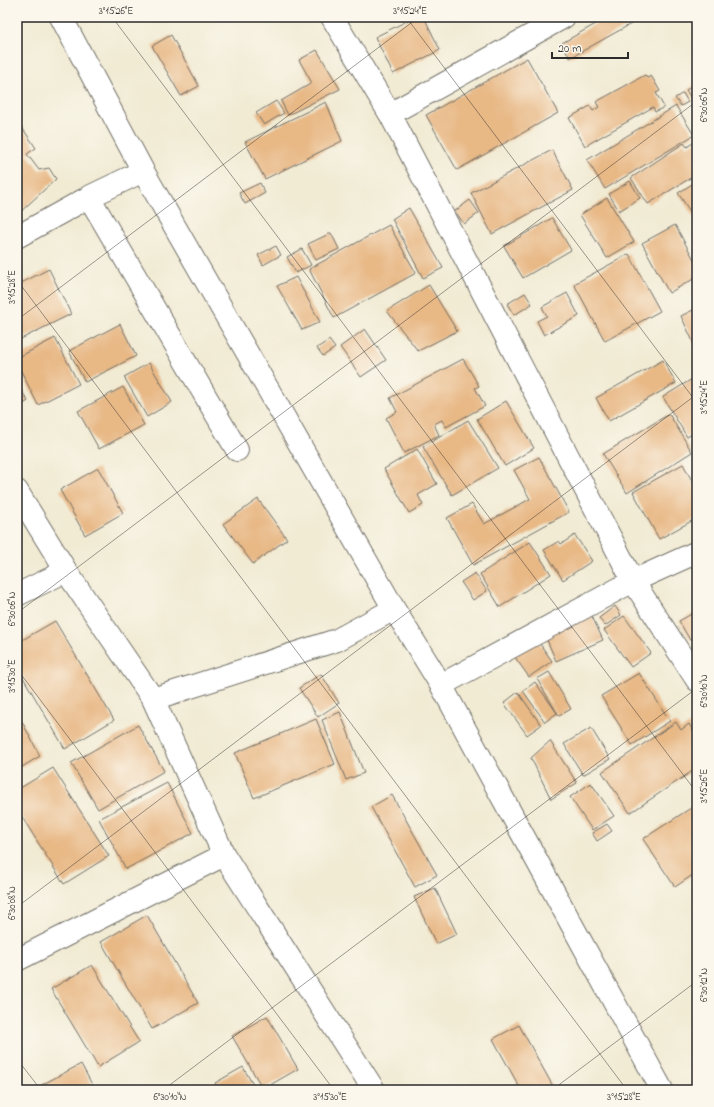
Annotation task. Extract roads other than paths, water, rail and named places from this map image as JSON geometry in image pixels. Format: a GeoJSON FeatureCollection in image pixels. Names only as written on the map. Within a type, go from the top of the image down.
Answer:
{"type":"FeatureCollection","features":[{"type":"Feature","properties":{"kind":"street"},"geometry":{"type":"LineString","coordinates":[[61,17],[143,171],[394,609],[441,685],[662,1090]]}},
{"type":"Feature","properties":{"kind":"street"},"geometry":{"type":"LineString","coordinates":[[332,17],[390,114],[633,581],[697,680]]}},
{"type":"Feature","properties":{"kind":"street"},"geometry":{"type":"LineString","coordinates":[[390,114],[564,17]]}},
{"type":"Feature","properties":{"kind":"street"},"geometry":{"type":"LineString","coordinates":[[17,237],[89,196],[143,171]]}},
{"type":"Feature","properties":{"kind":"street"},"geometry":{"type":"LineString","coordinates":[[89,196],[237,450]]}},
{"type":"Feature","properties":{"kind":"street"},"geometry":{"type":"LineString","coordinates":[[17,491],[66,571],[153,700],[224,855],[374,1090]]}},
{"type":"Feature","properties":{"kind":"street"},"geometry":{"type":"LineString","coordinates":[[441,685],[633,581],[697,552]]}},
{"type":"Feature","properties":{"kind":"street"},"geometry":{"type":"LineString","coordinates":[[17,595],[66,571]]}},
{"type":"Feature","properties":{"kind":"street"},"geometry":{"type":"LineString","coordinates":[[153,700],[337,640],[394,609]]}},
{"type":"Feature","properties":{"kind":"street"},"geometry":{"type":"LineString","coordinates":[[17,960],[224,855]]}}]}
